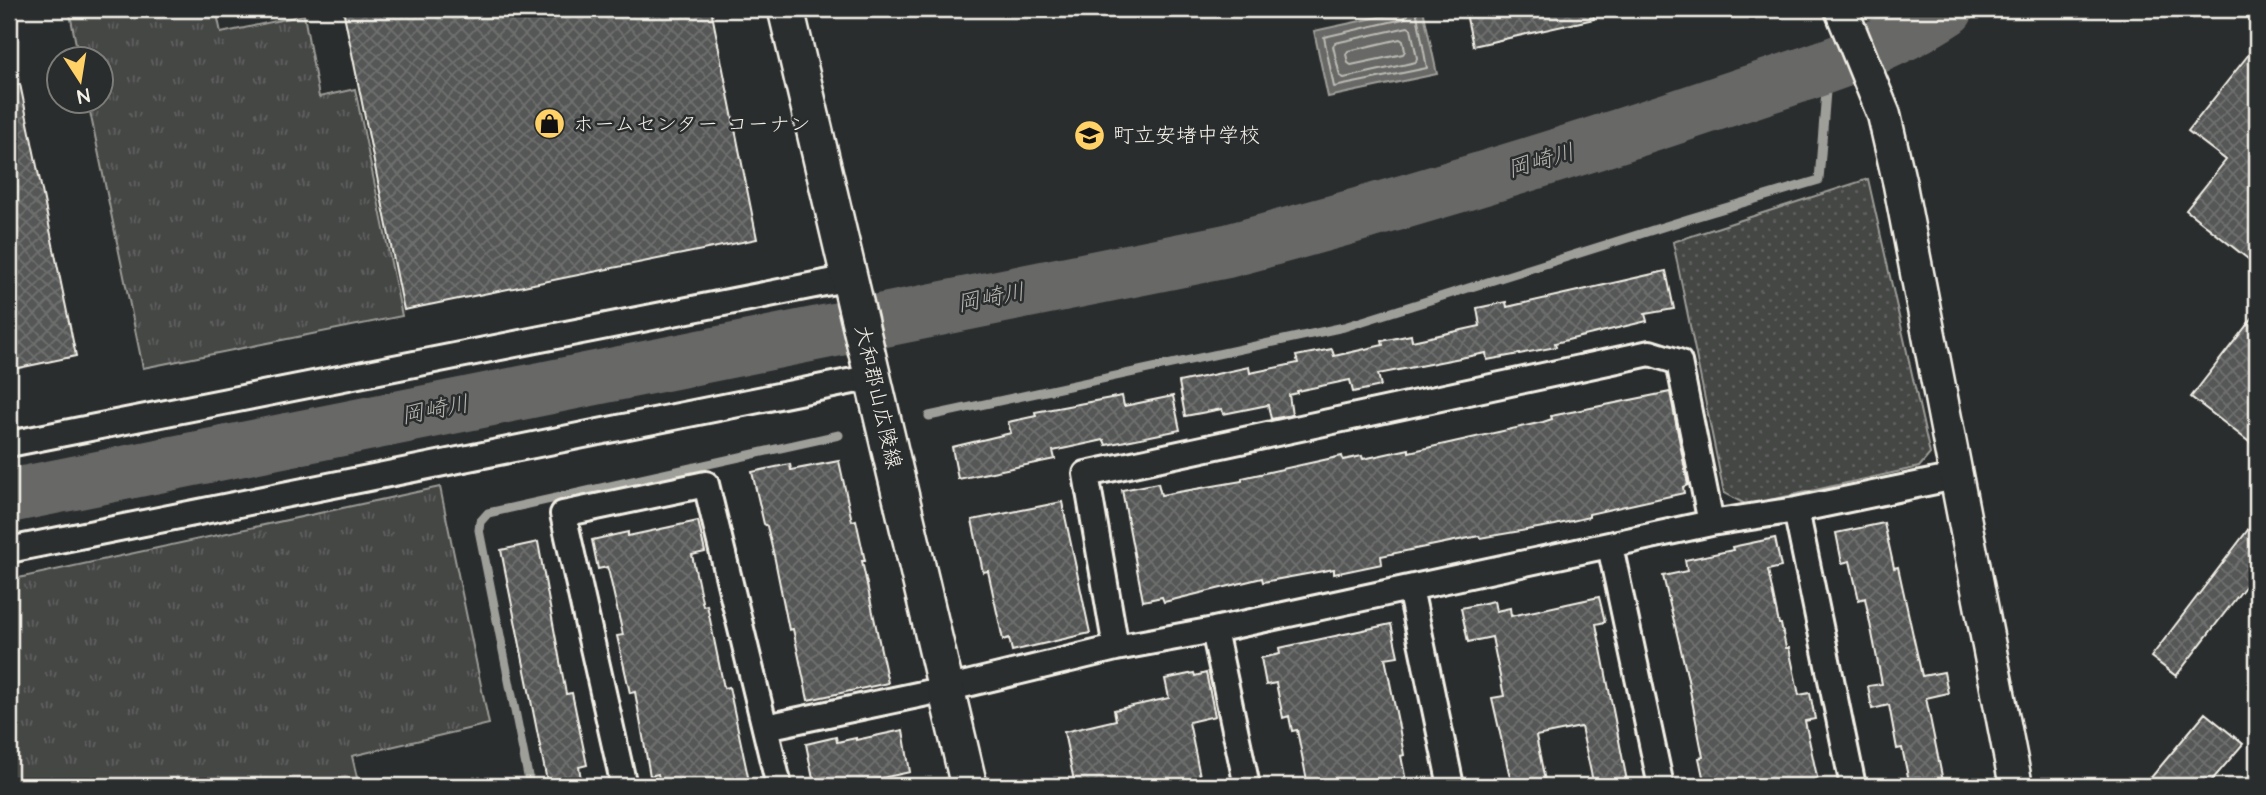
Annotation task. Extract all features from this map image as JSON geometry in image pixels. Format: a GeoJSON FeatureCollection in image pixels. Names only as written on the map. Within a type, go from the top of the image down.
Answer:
{"type":"FeatureCollection","features":[{"type":"Feature","properties":{"kind":"main road","name":"大和郡山広陵線"},"geometry":{"type":"LineString","coordinates":[[786,9],[969,786]]}},
{"type":"Feature","properties":{"kind":"street"},"geometry":{"type":"LineString","coordinates":[[1842,11],[1884,115],[1900,185],[2016,786]]}},
{"type":"Feature","properties":{"kind":"street"},"geometry":{"type":"LineString","coordinates":[[9,444],[850,278]]}},
{"type":"Feature","properties":{"kind":"street"},"geometry":{"type":"LineString","coordinates":[[1116,648],[1086,474],[1650,353],[1679,362],[1711,523]]}},
{"type":"Feature","properties":{"kind":"street"},"geometry":{"type":"LineString","coordinates":[[9,550],[873,377]]}},
{"type":"Feature","properties":{"kind":"street"},"geometry":{"type":"LineString","coordinates":[[766,727],[1116,648],[1214,630],[1711,523],[1796,510],[1955,477]]}},
{"type":"Feature","properties":{"kind":"street"},"geometry":{"type":"LineString","coordinates":[[624,786],[563,514],[706,484],[779,786]]}},
{"type":"Feature","properties":{"kind":"street"},"geometry":{"type":"LineString","coordinates":[[1796,510],[1853,786]]}},
{"type":"Feature","properties":{"kind":"street"},"geometry":{"type":"LineString","coordinates":[[1611,546],[1661,786]]}},
{"type":"Feature","properties":{"kind":"street"},"geometry":{"type":"LineString","coordinates":[[1410,588],[1451,786]]}},
{"type":"Feature","properties":{"kind":"street"},"geometry":{"type":"LineString","coordinates":[[1214,630],[1247,786]]}},
{"type":"Feature","properties":{"kind":"green space"},"geometry":{"type":"Polygon","coordinates":[[[69,9],[216,9],[221,33],[304,15],[319,97],[355,89],[402,316],[143,368],[91,116],[116,116],[116,46],[76,46],[69,9]]]}},
{"type":"Feature","properties":{"kind":"green space"},"geometry":{"type":"Polygon","coordinates":[[[1868,179],[1930,454],[1919,467],[1747,505],[1724,493],[1673,242],[1868,179]]]}},
{"type":"Feature","properties":{"kind":"green space"},"geometry":{"type":"Polygon","coordinates":[[[440,487],[489,724],[352,756],[359,786],[9,786],[9,580],[440,487]]]}},
{"type":"Feature","properties":{"kind":"water"},"geometry":{"type":"Polygon","coordinates":[[[1423,9],[1437,74],[1328,97],[1314,31],[1423,9]]]}},
{"type":"Feature","properties":{"kind":"building","name":"ホームセンター コーナン"},"geometry":{"type":"Polygon","coordinates":[[[343,9],[711,9],[757,239],[404,310],[343,9]]]}},
{"type":"Feature","properties":{"kind":"building"},"geometry":{"type":"Polygon","coordinates":[[[1465,9],[1593,9],[1594,19],[1473,46],[1465,9]]]}},
{"type":"Feature","properties":{"kind":"building"},"geometry":{"type":"Polygon","coordinates":[[[2257,44],[2257,266],[2186,210],[2226,160],[2188,131],[2257,44]]]}},
{"type":"Feature","properties":{"kind":"building"},"geometry":{"type":"Polygon","coordinates":[[[20,84],[76,356],[9,370],[9,85],[20,84]]]}},
{"type":"Feature","properties":{"kind":"building"},"geometry":{"type":"Polygon","coordinates":[[[1666,271],[1674,309],[1645,314],[1647,321],[1555,343],[1556,347],[1487,360],[1486,353],[1378,374],[1381,386],[1353,392],[1350,380],[1297,391],[1289,395],[1292,415],[1271,419],[1268,405],[1223,414],[1222,409],[1185,416],[1179,382],[1249,367],[1250,373],[1298,363],[1296,356],[1332,349],[1334,356],[1383,345],[1382,341],[1411,335],[1412,341],[1480,326],[1477,308],[1506,302],[1507,307],[1666,271]]]}},
{"type":"Feature","properties":{"kind":"building"},"geometry":{"type":"Polygon","coordinates":[[[2257,312],[2257,448],[2191,397],[2257,312]]]}},
{"type":"Feature","properties":{"kind":"building"},"geometry":{"type":"Polygon","coordinates":[[[1670,392],[1688,485],[1683,487],[1684,493],[1589,514],[1589,517],[1555,525],[1480,538],[1479,536],[1381,556],[1382,564],[1334,574],[1334,569],[1263,582],[1262,578],[1164,602],[1162,597],[1143,601],[1122,490],[1158,483],[1161,495],[1242,481],[1242,478],[1342,456],[1343,460],[1362,456],[1363,459],[1409,449],[1409,452],[1543,422],[1552,419],[1551,416],[1670,392]]]}},
{"type":"Feature","properties":{"kind":"building"},"geometry":{"type":"Polygon","coordinates":[[[1122,396],[1124,406],[1173,396],[1180,430],[1106,445],[1104,440],[1053,451],[1055,459],[958,479],[952,447],[1011,433],[1008,422],[1036,416],[1035,412],[1122,396]]]}},
{"type":"Feature","properties":{"kind":"building"},"geometry":{"type":"Polygon","coordinates":[[[839,461],[852,521],[856,520],[888,683],[808,700],[793,629],[789,630],[775,560],[752,472],[790,464],[791,470],[839,461]]]}},
{"type":"Feature","properties":{"kind":"building"},"geometry":{"type":"Polygon","coordinates":[[[1062,502],[1090,633],[1012,651],[1009,638],[1003,640],[988,571],[983,572],[972,520],[1062,502]]]}},
{"type":"Feature","properties":{"kind":"building"},"geometry":{"type":"Polygon","coordinates":[[[2257,518],[2257,571],[2176,676],[2151,657],[2257,518]]]}},
{"type":"Feature","properties":{"kind":"building"},"geometry":{"type":"Polygon","coordinates":[[[698,521],[705,552],[692,555],[703,606],[707,605],[724,688],[729,687],[750,786],[661,786],[658,774],[650,776],[635,692],[630,693],[617,636],[623,635],[609,573],[607,567],[598,569],[592,540],[628,532],[628,536],[698,521]]]}},
{"type":"Feature","properties":{"kind":"building"},"geometry":{"type":"Polygon","coordinates":[[[1884,523],[1894,568],[1898,567],[1922,676],[1944,672],[1948,693],[1926,698],[1944,786],[1910,786],[1902,748],[1897,749],[1889,705],[1872,709],[1868,686],[1882,684],[1865,598],[1859,600],[1850,561],[1842,563],[1836,533],[1884,523]]]}},
{"type":"Feature","properties":{"kind":"building"},"geometry":{"type":"Polygon","coordinates":[[[1775,538],[1781,567],[1768,570],[1779,624],[1786,648],[1789,648],[1799,695],[1810,693],[1815,719],[1805,721],[1819,786],[1705,786],[1699,758],[1703,757],[1687,675],[1663,576],[1687,571],[1685,560],[1775,538]]]}},
{"type":"Feature","properties":{"kind":"building"},"geometry":{"type":"Polygon","coordinates":[[[538,542],[566,694],[572,693],[587,765],[579,767],[581,779],[548,786],[501,550],[538,542]]]}},
{"type":"Feature","properties":{"kind":"building"},"geometry":{"type":"Polygon","coordinates":[[[1599,597],[1605,622],[1596,624],[1628,786],[1594,786],[1581,727],[1536,736],[1546,786],[1512,786],[1492,698],[1504,696],[1492,637],[1468,642],[1461,608],[1494,601],[1496,611],[1510,608],[1511,616],[1599,597]]]}},
{"type":"Feature","properties":{"kind":"building"},"geometry":{"type":"Polygon","coordinates":[[[1391,624],[1398,656],[1385,658],[1404,755],[1401,756],[1407,786],[1308,786],[1297,730],[1292,731],[1289,716],[1283,718],[1276,683],[1266,685],[1261,658],[1280,654],[1279,648],[1391,624]]]}},
{"type":"Feature","properties":{"kind":"building"},"geometry":{"type":"Polygon","coordinates":[[[1194,673],[1195,676],[1206,673],[1215,716],[1189,722],[1202,786],[1075,786],[1064,732],[1116,720],[1114,710],[1169,698],[1165,679],[1194,673]]]}},
{"type":"Feature","properties":{"kind":"building"},"geometry":{"type":"Polygon","coordinates":[[[2205,713],[2243,744],[2207,786],[2144,786],[2205,713]]]}},
{"type":"Feature","properties":{"kind":"building"},"geometry":{"type":"Polygon","coordinates":[[[903,730],[910,772],[859,783],[860,786],[828,786],[826,777],[813,779],[806,744],[836,737],[837,742],[856,740],[903,730]]]}},
{"type":"Feature","properties":{"kind":"waterway","name":"岡崎川"},"geometry":{"type":"LineString","coordinates":[[9,496],[1227,251],[1535,162],[1806,74],[1865,52],[1947,9]]}},
{"type":"Feature","properties":{"kind":"waterway"},"geometry":{"type":"LineString","coordinates":[[929,416],[1344,327],[1819,180],[1828,66]]}},
{"type":"Feature","properties":{"kind":"waterway"},"geometry":{"type":"LineString","coordinates":[[530,786],[479,530],[480,522],[488,513],[839,435]]}},
{"type":"Feature","properties":{"kind":"place","name":"ホームセンター コーナン"},"geometry":{"type":"Point","coordinates":[550,124]}},
{"type":"Feature","properties":{"kind":"place","name":"町立安堵中学校"},"geometry":{"type":"Point","coordinates":[1090,135]}}]}
